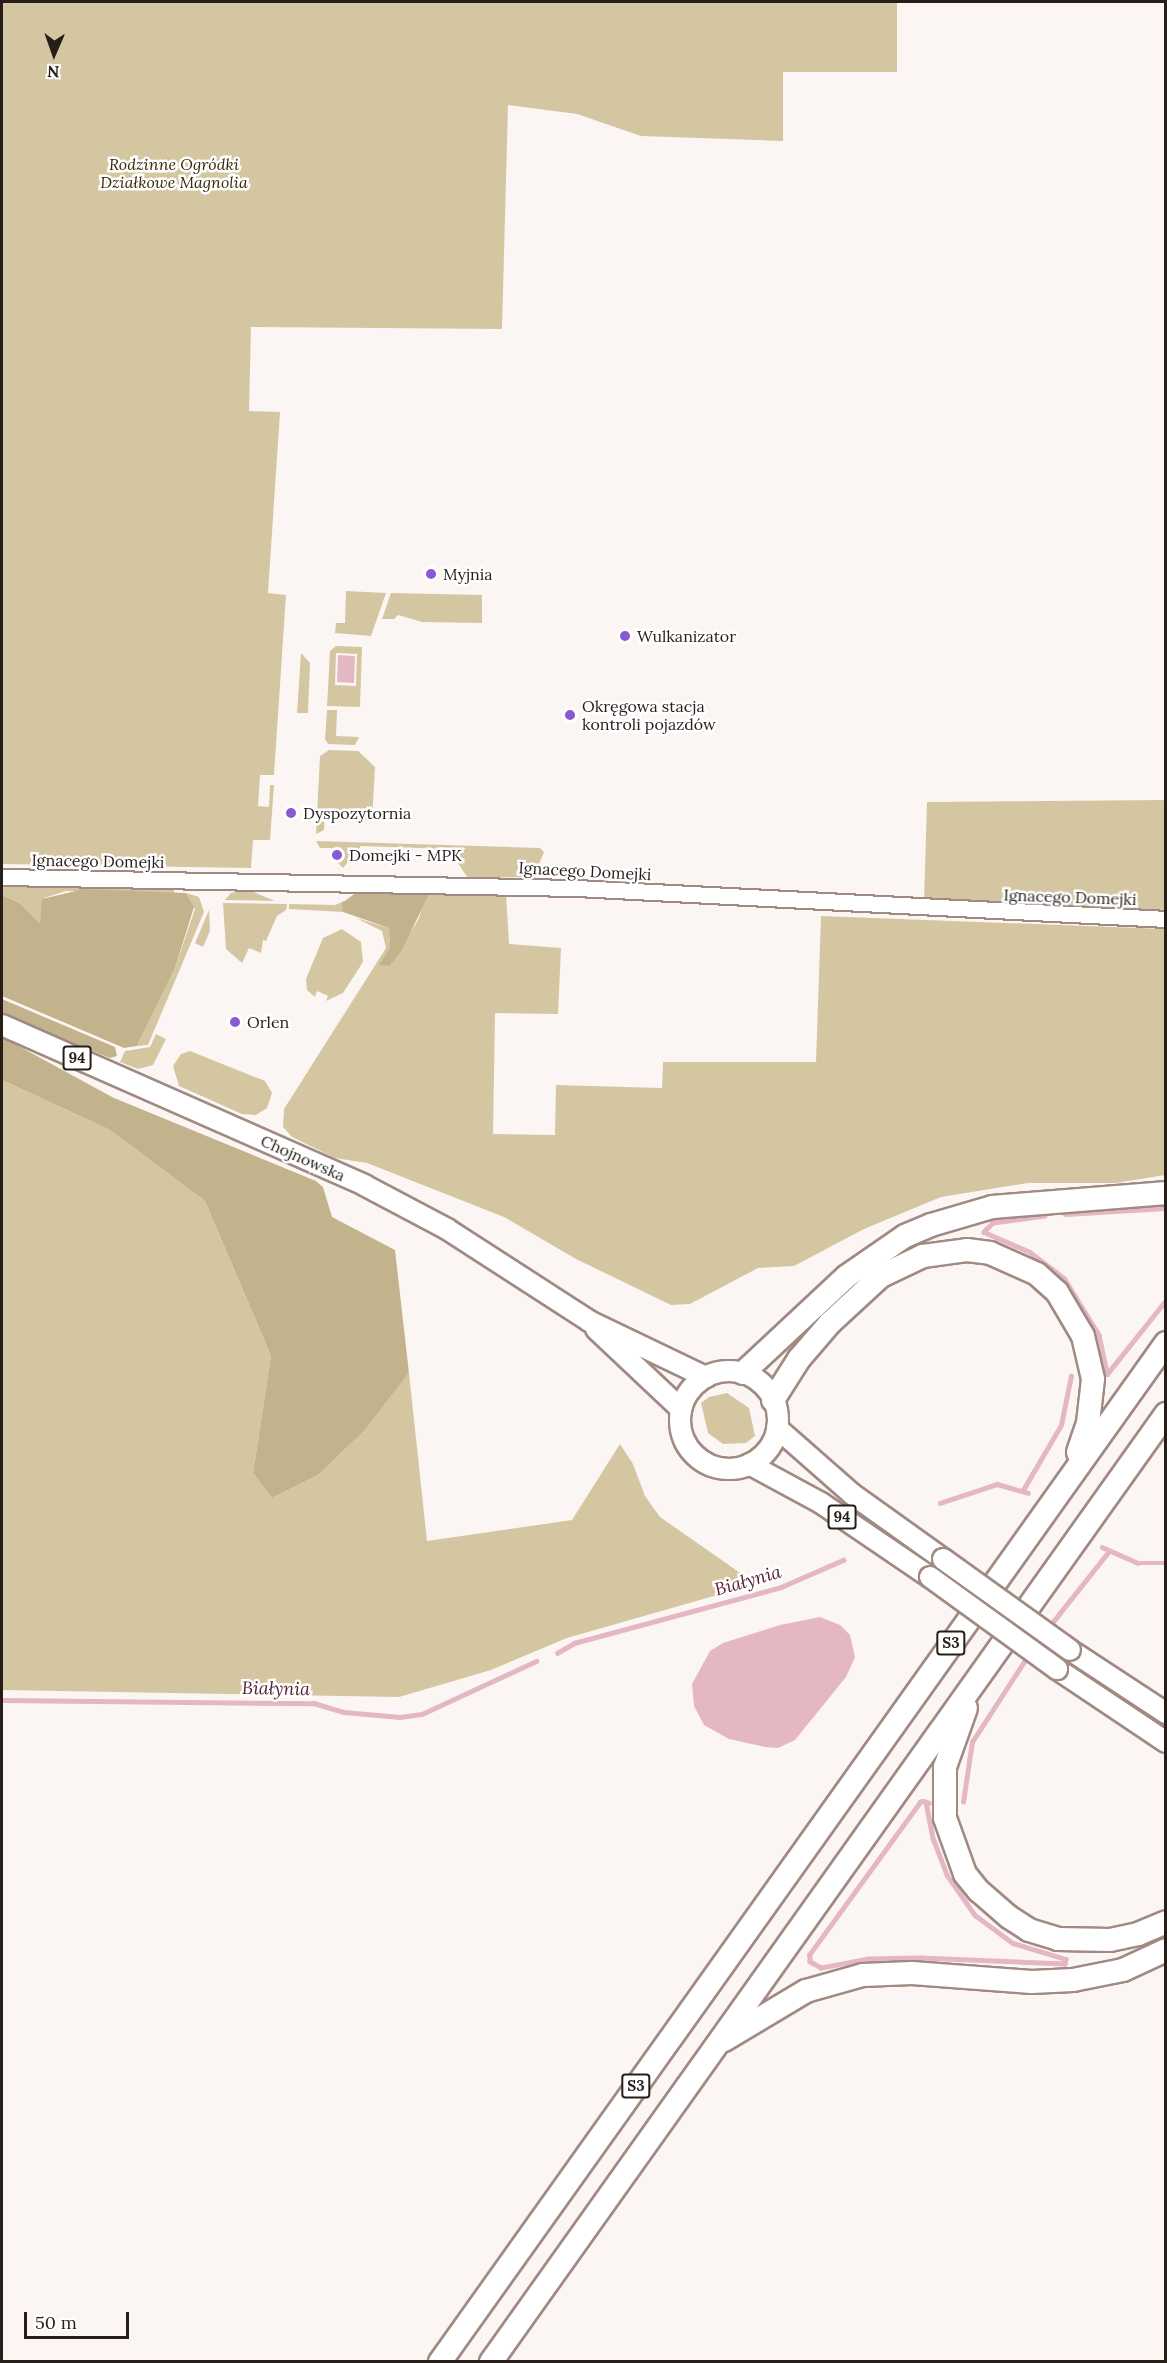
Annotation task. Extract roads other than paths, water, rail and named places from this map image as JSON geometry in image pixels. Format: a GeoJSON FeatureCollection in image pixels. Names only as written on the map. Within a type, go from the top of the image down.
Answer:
{"type":"FeatureCollection","features":[{"type":"Feature","properties":{"kind":"highway"},"geometry":{"type":"LineString","coordinates":[[743,1373],[847,1276],[905,1236],[931,1225],[992,1207],[1166,1193]]}},
{"type":"Feature","properties":{"kind":"highway"},"geometry":{"type":"LineString","coordinates":[[773,1400],[799,1359],[830,1323],[881,1276],[923,1256],[967,1250],[990,1253],[1015,1262],[1051,1286],[1073,1313],[1083,1336],[1093,1379],[1088,1423],[1071,1475]]}},
{"type":"Feature","properties":{"kind":"highway","name":"S3"},"geometry":{"type":"LineString","coordinates":[[440,2361],[1166,1343]]}},
{"type":"Feature","properties":{"kind":"highway","name":"S3"},"geometry":{"type":"LineString","coordinates":[[491,2361],[1166,1414]]}},
{"type":"Feature","properties":{"kind":"highway"},"geometry":{"type":"LineString","coordinates":[[983,1671],[945,1767],[945,1818],[965,1874],[1008,1917],[1029,1930],[1058,1939],[1110,1940],[1138,1934],[1166,1922]]}},
{"type":"Feature","properties":{"kind":"highway"},"geometry":{"type":"LineString","coordinates":[[713,2048],[806,1991],[862,1976],[912,1973],[1032,1982],[1073,1980],[1123,1970],[1166,1950]]}},
{"type":"Feature","properties":{"kind":"main road","name":"Chojnowska"},"geometry":{"type":"LineString","coordinates":[[2,1025],[364,1185],[447,1229],[589,1321],[706,1377]]}},
{"type":"Feature","properties":{"kind":"main road","name":"Chojnowska"},"geometry":{"type":"LineString","coordinates":[[589,1321],[681,1409]]}},
{"type":"Feature","properties":{"kind":"main road"},"geometry":{"type":"LineString","coordinates":[[722,1372],[743,1373],[761,1383],[773,1400],[777,1428],[768,1450],[749,1464],[723,1469],[697,1457],[681,1433],[681,1409],[688,1393],[706,1377],[722,1372]]}},
{"type":"Feature","properties":{"kind":"main road","name":"94"},"geometry":{"type":"LineString","coordinates":[[777,1428],[852,1494],[1070,1650],[1166,1713]]}},
{"type":"Feature","properties":{"kind":"main road","name":"94"},"geometry":{"type":"LineString","coordinates":[[749,1464],[821,1503],[930,1577],[1057,1669],[1166,1742]]}},
{"type":"Feature","properties":{"kind":"street","name":"Ignacego Domejki"},"geometry":{"type":"LineString","coordinates":[[2,877],[548,886],[1166,919]]}},
{"type":"Feature","properties":{"kind":"waterway"},"geometry":{"type":"LineString","coordinates":[[1065,1214],[1166,1208]]}},
{"type":"Feature","properties":{"kind":"waterway"},"geometry":{"type":"LineString","coordinates":[[1045,1216],[993,1223],[984,1232],[1030,1252],[1064,1278],[1099,1335],[1107,1374]]}},
{"type":"Feature","properties":{"kind":"waterway"},"geometry":{"type":"LineString","coordinates":[[1107,1374],[1166,1300]]}},
{"type":"Feature","properties":{"kind":"waterway"},"geometry":{"type":"LineString","coordinates":[[1023,1490],[1061,1425],[1071,1376]]}},
{"type":"Feature","properties":{"kind":"waterway","name":"Białynia"},"geometry":{"type":"LineString","coordinates":[[940,1503],[997,1484],[1028,1493]]}},
{"type":"Feature","properties":{"kind":"waterway","name":"Białynia"},"geometry":{"type":"LineString","coordinates":[[1102,1547],[1138,1563],[1166,1563]]}},
{"type":"Feature","properties":{"kind":"waterway"},"geometry":{"type":"LineString","coordinates":[[1048,1628],[1109,1551]]}},
{"type":"Feature","properties":{"kind":"waterway","name":"Białynia"},"geometry":{"type":"LineString","coordinates":[[557,1653],[574,1643],[781,1587],[843,1560]]}},
{"type":"Feature","properties":{"kind":"waterway"},"geometry":{"type":"LineString","coordinates":[[963,1802],[972,1742],[1029,1654]]}},
{"type":"Feature","properties":{"kind":"waterway","name":"Białynia"},"geometry":{"type":"LineString","coordinates":[[2,1700],[314,1703],[344,1712],[400,1717],[422,1714],[536,1661]]}},
{"type":"Feature","properties":{"kind":"waterway"},"geometry":{"type":"LineString","coordinates":[[926,1802],[933,1838],[947,1875],[975,1915],[1013,1943],[1066,1959],[1065,1964],[920,1958],[869,1959],[821,1968],[810,1962],[809,1955],[920,1802],[923,1801],[929,1803]]}},
{"type":"Feature","properties":{"kind":"place","name":"Myjnia"},"geometry":{"type":"Point","coordinates":[431,574]}},
{"type":"Feature","properties":{"kind":"place","name":"Wulkanizator"},"geometry":{"type":"Point","coordinates":[625,636]}},
{"type":"Feature","properties":{"kind":"place","name":"Okręgowa stacja kontroli pojazdów"},"geometry":{"type":"Point","coordinates":[570,715]}},
{"type":"Feature","properties":{"kind":"place","name":"Dyspozytornia"},"geometry":{"type":"Point","coordinates":[291,813]}},
{"type":"Feature","properties":{"kind":"place","name":"Domejki - MPK"},"geometry":{"type":"Point","coordinates":[337,855]}},
{"type":"Feature","properties":{"kind":"place","name":"Orlen"},"geometry":{"type":"Point","coordinates":[235,1022]}},
{"type":"Feature","properties":{"kind":"park label","name":"Rodzinne Ogródki Działkowe Magnolia"},"geometry":{"type":"Point","coordinates":[174,173]}}]}
